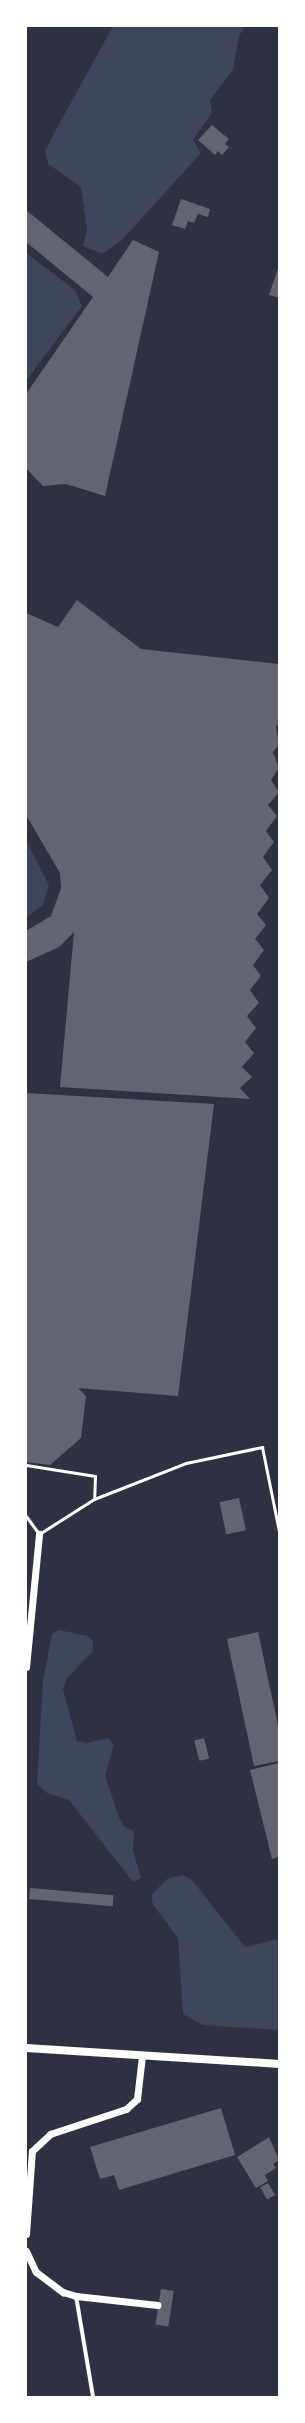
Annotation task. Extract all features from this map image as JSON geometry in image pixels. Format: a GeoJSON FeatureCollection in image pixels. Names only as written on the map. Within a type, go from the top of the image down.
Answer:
{"type":"FeatureCollection","features":[{"type":"Feature","properties":{"kind":"main road"},"geometry":{"type":"LineString","coordinates":[[26,2048],[279,2064]]}},
{"type":"Feature","properties":{"kind":"street"},"geometry":{"type":"LineString","coordinates":[[26,1667],[39,1534]]}},
{"type":"Feature","properties":{"kind":"street"},"geometry":{"type":"LineString","coordinates":[[26,2234],[32,2151],[50,2134],[126,2109],[137,2099],[142,2056]]}},
{"type":"Feature","properties":{"kind":"street"},"geometry":{"type":"LineString","coordinates":[[26,2251],[36,2272],[52,2286],[76,2296],[158,2305]]}},
{"type":"Feature","properties":{"kind":"street"},"geometry":{"type":"LineString","coordinates":[[76,2296],[93,2397]]}},
{"type":"Feature","properties":{"kind":"lane"},"geometry":{"type":"LineString","coordinates":[[26,1516],[39,1534],[94,1499],[186,1463],[262,1447],[279,1531]]}},
{"type":"Feature","properties":{"kind":"lane"},"geometry":{"type":"LineString","coordinates":[[26,1465],[95,1476],[94,1499]]}},
{"type":"Feature","properties":{"kind":"shaded area"},"geometry":{"type":"Polygon","coordinates":[[[113,26],[245,26],[239,36],[233,70],[210,100],[212,113],[193,140],[201,153],[121,241],[102,254],[83,246],[87,230],[81,187],[48,164],[45,150],[113,26]]]}},
{"type":"Feature","properties":{"kind":"shaded area"},"geometry":{"type":"Polygon","coordinates":[[[26,253],[75,290],[82,306],[26,381],[26,253]]]}},
{"type":"Feature","properties":{"kind":"shaded area"},"geometry":{"type":"Polygon","coordinates":[[[26,840],[49,885],[43,905],[26,918],[26,840]]]}},
{"type":"Feature","properties":{"kind":"shaded area"},"geometry":{"type":"Polygon","coordinates":[[[59,1630],[88,1636],[93,1641],[93,1651],[68,1677],[63,1689],[77,1741],[87,1743],[108,1738],[114,1745],[105,1776],[119,1817],[125,1827],[134,1831],[133,1851],[141,1878],[133,1882],[69,1800],[47,1793],[37,1784],[43,1680],[52,1634],[59,1630]]]}},
{"type":"Feature","properties":{"kind":"shaded area"},"geometry":{"type":"Polygon","coordinates":[[[182,1875],[192,1880],[245,1947],[279,1939],[279,2030],[202,2025],[183,2014],[178,1938],[153,1905],[151,1895],[167,1879],[182,1875]]]}},
{"type":"Feature","properties":{"kind":"building"},"geometry":{"type":"Polygon","coordinates":[[[212,125],[229,139],[225,144],[229,147],[222,155],[218,151],[215,155],[198,140],[212,125]]]}},
{"type":"Feature","properties":{"kind":"building"},"geometry":{"type":"Polygon","coordinates":[[[181,199],[210,209],[208,217],[198,214],[194,223],[188,221],[185,229],[172,225],[181,199]]]}},
{"type":"Feature","properties":{"kind":"building"},"geometry":{"type":"Polygon","coordinates":[[[26,210],[108,277],[133,240],[159,252],[105,496],[66,484],[43,486],[26,468],[26,394],[93,297],[26,242],[26,210]]]}},
{"type":"Feature","properties":{"kind":"building"},"geometry":{"type":"Polygon","coordinates":[[[279,265],[279,298],[269,295],[279,265]]]}},
{"type":"Feature","properties":{"kind":"building"},"geometry":{"type":"Polygon","coordinates":[[[77,600],[141,649],[279,664],[279,723],[276,727],[279,745],[273,752],[279,768],[271,780],[279,792],[268,805],[277,816],[266,831],[274,842],[263,857],[272,870],[260,885],[269,898],[257,914],[266,925],[255,939],[264,950],[253,965],[261,976],[250,990],[259,1003],[247,1016],[256,1028],[245,1042],[254,1053],[242,1067],[252,1077],[240,1088],[250,1099],[60,1087],[74,932],[59,947],[26,962],[26,931],[51,916],[61,888],[60,873],[26,815],[26,613],[58,627],[77,600]]]}},
{"type":"Feature","properties":{"kind":"building"},"geometry":{"type":"Polygon","coordinates":[[[26,1093],[214,1104],[178,1396],[78,1388],[86,1396],[81,1438],[50,1465],[26,1462],[26,1093]]]}},
{"type":"Feature","properties":{"kind":"building"},"geometry":{"type":"Polygon","coordinates":[[[239,1498],[246,1530],[226,1534],[219,1502],[239,1498]]]}},
{"type":"Feature","properties":{"kind":"building"},"geometry":{"type":"Polygon","coordinates":[[[258,1632],[279,1730],[279,1761],[254,1766],[227,1639],[258,1632]]]}},
{"type":"Feature","properties":{"kind":"building"},"geometry":{"type":"Polygon","coordinates":[[[204,1738],[209,1758],[199,1761],[194,1740],[204,1738]]]}},
{"type":"Feature","properties":{"kind":"building"},"geometry":{"type":"Polygon","coordinates":[[[279,1763],[279,1857],[272,1859],[250,1770],[279,1763]]]}},
{"type":"Feature","properties":{"kind":"building"},"geometry":{"type":"Polygon","coordinates":[[[30,1888],[114,1895],[113,1906],[29,1899],[30,1888]]]}},
{"type":"Feature","properties":{"kind":"building"},"geometry":{"type":"Polygon","coordinates":[[[221,2108],[235,2155],[119,2190],[114,2175],[100,2179],[90,2147],[221,2108]]]}},
{"type":"Feature","properties":{"kind":"building"},"geometry":{"type":"Polygon","coordinates":[[[269,2137],[279,2160],[273,2164],[276,2168],[265,2175],[268,2181],[256,2188],[237,2157],[269,2137]]]}},
{"type":"Feature","properties":{"kind":"building"},"geometry":{"type":"Polygon","coordinates":[[[268,2183],[275,2195],[267,2200],[260,2188],[268,2183]]]}},
{"type":"Feature","properties":{"kind":"building"},"geometry":{"type":"Polygon","coordinates":[[[161,2289],[174,2291],[168,2327],[155,2325],[161,2289]]]}}]}
